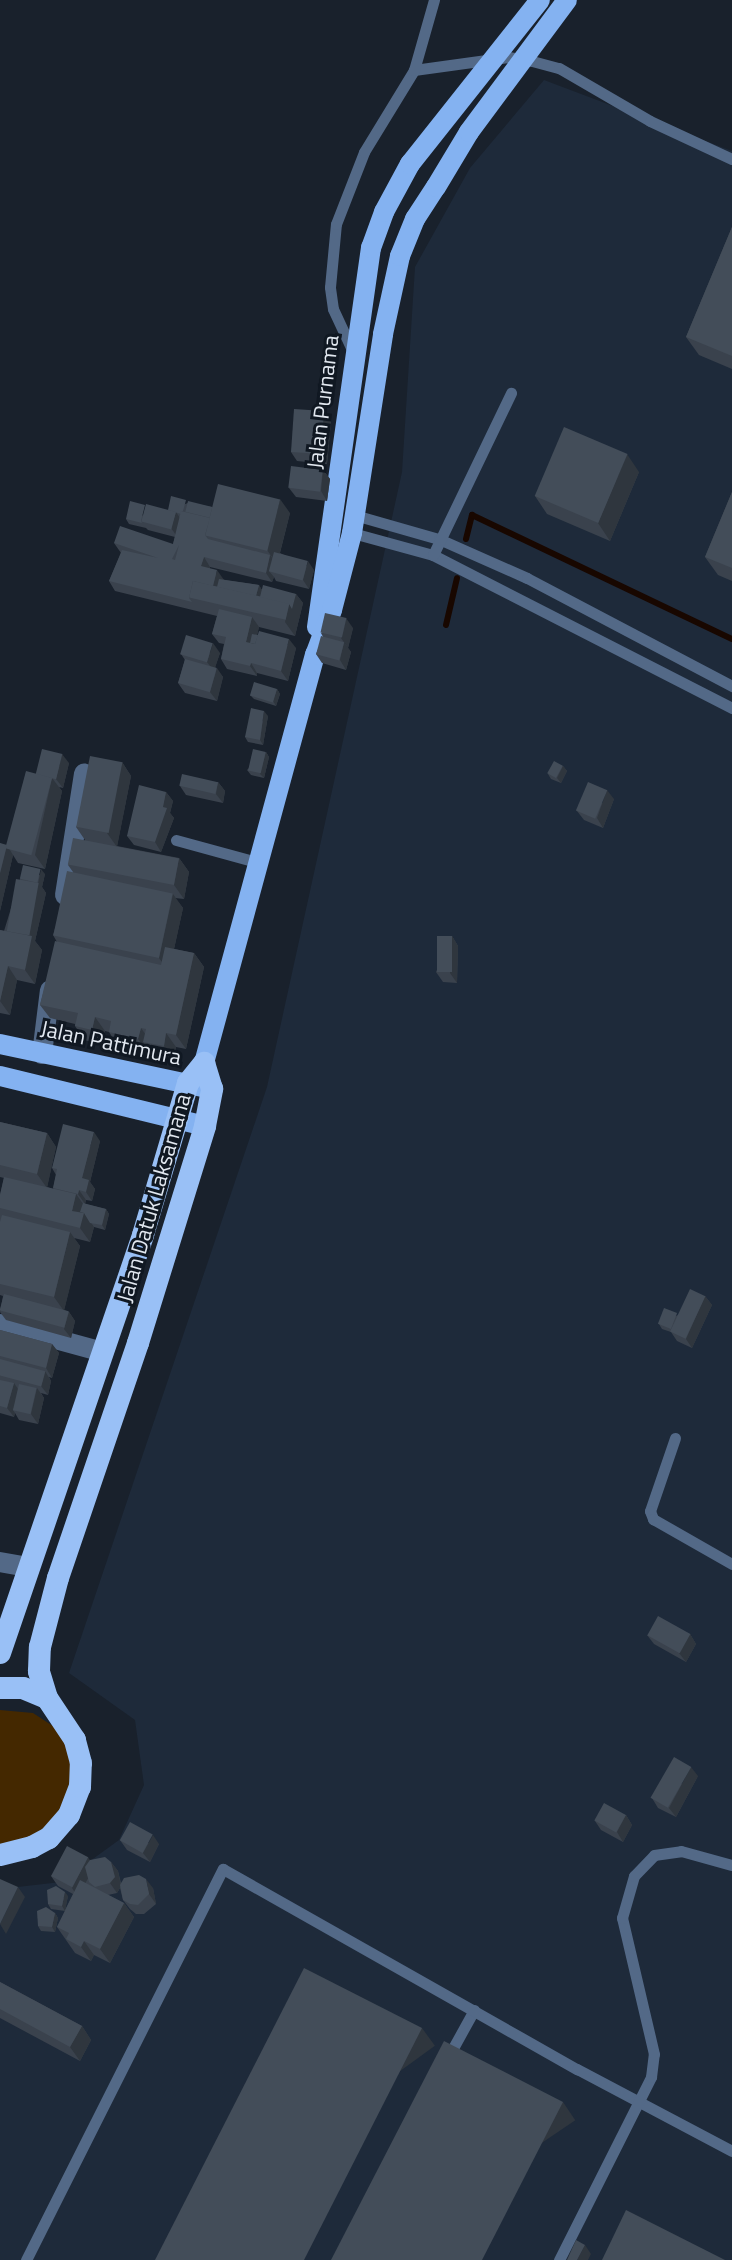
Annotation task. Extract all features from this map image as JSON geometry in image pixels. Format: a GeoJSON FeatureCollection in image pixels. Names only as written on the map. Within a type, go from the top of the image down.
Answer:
{"type":"FeatureCollection","features":[{"type":"Feature","properties":{"kind":"highway","name":"Jalan Datuk Laksamana"},"geometry":{"type":"LineString","coordinates":[[0,1653],[4,1627],[29,1567],[143,1235],[188,1083],[204,1063]]}},
{"type":"Feature","properties":{"kind":"highway","name":"Jalan Datuk Laksamana"},"geometry":{"type":"LineString","coordinates":[[0,1855],[32,1847],[49,1838],[69,1815],[80,1787],[81,1763],[75,1740],[47,1698],[39,1671],[45,1622],[205,1126],[212,1089],[204,1063]]}},
{"type":"Feature","properties":{"kind":"highway"},"geometry":{"type":"LineString","coordinates":[[0,1688],[23,1688],[47,1698]]}},
{"type":"Feature","properties":{"kind":"main road","name":"Jalan Purnama"},"geometry":{"type":"LineString","coordinates":[[315,655],[353,353],[371,248],[384,212],[410,164],[540,0]]}},
{"type":"Feature","properties":{"kind":"main road","name":"Jalan Purnama"},"geometry":{"type":"LineString","coordinates":[[204,1063],[315,655],[332,610],[354,524],[383,334],[400,256],[415,219],[469,132],[567,0]]}},
{"type":"Feature","properties":{"kind":"main road","name":"Jalan Pattimura"},"geometry":{"type":"LineString","coordinates":[[0,1044],[212,1089]]}},
{"type":"Feature","properties":{"kind":"main road"},"geometry":{"type":"LineString","coordinates":[[0,1076],[177,1116],[205,1126]]}},
{"type":"Feature","properties":{"kind":"street"},"geometry":{"type":"LineString","coordinates":[[60,922],[84,773]]}},
{"type":"Feature","properties":{"kind":"street"},"geometry":{"type":"LineString","coordinates":[[42,1054],[54,967]]}},
{"type":"Feature","properties":{"kind":"street"},"geometry":{"type":"LineString","coordinates":[[0,1324],[103,1352]]}},
{"type":"Feature","properties":{"kind":"street"},"geometry":{"type":"LineString","coordinates":[[0,1562],[29,1567]]}},
{"type":"Feature","properties":{"kind":"lane"},"geometry":{"type":"LineString","coordinates":[[353,353],[333,309],[330,287],[336,224],[364,152],[414,70],[434,0]]}},
{"type":"Feature","properties":{"kind":"lane"},"geometry":{"type":"LineString","coordinates":[[414,70],[508,57],[559,68],[650,121],[732,159]]}},
{"type":"Feature","properties":{"kind":"lane"},"geometry":{"type":"LineString","coordinates":[[433,555],[511,393]]}},
{"type":"Feature","properties":{"kind":"lane"},"geometry":{"type":"LineString","coordinates":[[332,518],[439,539],[550,590],[732,686]]}},
{"type":"Feature","properties":{"kind":"lane"},"geometry":{"type":"LineString","coordinates":[[332,518],[433,555],[732,708]]}},
{"type":"Feature","properties":{"kind":"lane"},"geometry":{"type":"LineString","coordinates":[[540,608],[550,590]]}},
{"type":"Feature","properties":{"kind":"lane"},"geometry":{"type":"LineString","coordinates":[[699,692],[709,675]]}},
{"type":"Feature","properties":{"kind":"lane"},"geometry":{"type":"LineString","coordinates":[[176,840],[260,863]]}},
{"type":"Feature","properties":{"kind":"lane"},"geometry":{"type":"LineString","coordinates":[[675,1438],[650,1511],[653,1519],[732,1564]]}},
{"type":"Feature","properties":{"kind":"lane"},"geometry":{"type":"LineString","coordinates":[[559,2260],[651,2077],[654,2054],[622,1918],[634,1876],[654,1855],[681,1851],[732,1865]]}},
{"type":"Feature","properties":{"kind":"lane"},"geometry":{"type":"LineString","coordinates":[[26,2260],[223,1869],[732,2151]]}},
{"type":"Feature","properties":{"kind":"lane"},"geometry":{"type":"LineString","coordinates":[[444,2065],[474,2010]]}},
{"type":"Feature","properties":{"kind":"shaded area"},"geometry":{"type":"Polygon","coordinates":[[[544,80],[732,151],[732,2260],[0,2260],[0,1889],[61,1882],[119,1840],[144,1785],[135,1720],[69,1673],[267,1087],[402,472],[415,267],[470,168],[544,80]]]}},
{"type":"Feature","properties":{"kind":"shaded area"},"geometry":{"type":"Polygon","coordinates":[[[0,1710],[33,1713],[62,1732],[79,1778],[48,1836],[0,1846],[0,1710]]]}},
{"type":"Feature","properties":{"kind":"building"},"geometry":{"type":"Polygon","coordinates":[[[732,227],[732,356],[686,337],[732,227]]]}},
{"type":"Feature","properties":{"kind":"building"},"geometry":{"type":"Polygon","coordinates":[[[294,409],[324,411],[321,454],[291,452],[294,409]]]}},
{"type":"Feature","properties":{"kind":"building"},"geometry":{"type":"Polygon","coordinates":[[[564,427],[628,454],[598,523],[535,496],[564,427]]]}},
{"type":"Feature","properties":{"kind":"building"},"geometry":{"type":"Polygon","coordinates":[[[291,466],[323,470],[320,492],[288,488],[291,466]]]}},
{"type":"Feature","properties":{"kind":"building"},"geometry":{"type":"Polygon","coordinates":[[[218,484],[280,499],[267,551],[205,535],[218,484]]]}},
{"type":"Feature","properties":{"kind":"building"},"geometry":{"type":"Polygon","coordinates":[[[732,492],[732,568],[705,557],[732,492]]]}},
{"type":"Feature","properties":{"kind":"building"},"geometry":{"type":"Polygon","coordinates":[[[171,496],[186,500],[181,514],[168,510],[171,496]]]}},
{"type":"Feature","properties":{"kind":"building"},"geometry":{"type":"Polygon","coordinates":[[[130,501],[145,505],[142,523],[126,519],[130,501]]]}},
{"type":"Feature","properties":{"kind":"building"},"geometry":{"type":"Polygon","coordinates":[[[188,501],[212,507],[210,518],[185,512],[188,501]]]}},
{"type":"Feature","properties":{"kind":"building"},"geometry":{"type":"Polygon","coordinates":[[[146,504],[176,512],[171,529],[141,521],[146,504]]]}},
{"type":"Feature","properties":{"kind":"building"},"geometry":{"type":"Polygon","coordinates":[[[181,511],[210,518],[205,535],[208,539],[270,555],[266,573],[204,557],[201,566],[217,570],[213,586],[193,581],[189,598],[192,602],[109,581],[122,550],[158,558],[114,543],[120,526],[173,544],[181,511]]]}},
{"type":"Feature","properties":{"kind":"building"},"geometry":{"type":"Polygon","coordinates":[[[274,552],[308,561],[303,580],[269,571],[274,552]]]}},
{"type":"Feature","properties":{"kind":"building"},"geometry":{"type":"Polygon","coordinates":[[[219,579],[259,585],[256,596],[217,587],[219,579]]]}},
{"type":"Feature","properties":{"kind":"building"},"geometry":{"type":"Polygon","coordinates":[[[193,581],[289,603],[286,620],[189,598],[193,581]]]}},
{"type":"Feature","properties":{"kind":"building"},"geometry":{"type":"Polygon","coordinates":[[[263,585],[296,594],[292,609],[289,604],[260,597],[263,585]]]}},
{"type":"Feature","properties":{"kind":"building"},"geometry":{"type":"Polygon","coordinates":[[[219,609],[252,617],[246,642],[255,644],[259,631],[289,639],[281,671],[221,659],[226,637],[212,634],[219,609]]]}},
{"type":"Feature","properties":{"kind":"building"},"geometry":{"type":"Polygon","coordinates":[[[325,613],[346,618],[342,637],[321,632],[325,613]]]}},
{"type":"Feature","properties":{"kind":"building"},"geometry":{"type":"Polygon","coordinates":[[[252,634],[258,635],[255,644],[250,643],[252,634]]]}},
{"type":"Feature","properties":{"kind":"building"},"geometry":{"type":"Polygon","coordinates":[[[186,635],[213,643],[207,662],[180,654],[186,635]]]}},
{"type":"Feature","properties":{"kind":"building"},"geometry":{"type":"Polygon","coordinates":[[[321,636],[344,642],[339,661],[316,654],[321,636]]]}},
{"type":"Feature","properties":{"kind":"building"},"geometry":{"type":"Polygon","coordinates":[[[185,659],[217,668],[210,692],[178,683],[185,659]]]}},
{"type":"Feature","properties":{"kind":"building"},"geometry":{"type":"Polygon","coordinates":[[[254,682],[277,689],[273,702],[250,695],[254,682]]]}},
{"type":"Feature","properties":{"kind":"building"},"geometry":{"type":"Polygon","coordinates":[[[251,708],[264,711],[260,740],[245,737],[251,708]]]}},
{"type":"Feature","properties":{"kind":"building"},"geometry":{"type":"Polygon","coordinates":[[[42,749],[62,754],[56,779],[36,774],[42,749]]]}},
{"type":"Feature","properties":{"kind":"building"},"geometry":{"type":"Polygon","coordinates":[[[253,749],[266,752],[261,773],[248,770],[253,749]]]}},
{"type":"Feature","properties":{"kind":"building"},"geometry":{"type":"Polygon","coordinates":[[[90,756],[122,762],[109,833],[76,827],[90,756]]]}},
{"type":"Feature","properties":{"kind":"building"},"geometry":{"type":"Polygon","coordinates":[[[554,761],[563,766],[556,778],[547,773],[554,761]]]}},
{"type":"Feature","properties":{"kind":"building"},"geometry":{"type":"Polygon","coordinates":[[[26,771],[52,778],[31,855],[5,848],[26,771]]]}},
{"type":"Feature","properties":{"kind":"building"},"geometry":{"type":"Polygon","coordinates":[[[182,774],[218,782],[215,794],[179,786],[182,774]]]}},
{"type":"Feature","properties":{"kind":"building"},"geometry":{"type":"Polygon","coordinates":[[[588,782],[607,790],[595,819],[576,811],[588,782]]]}},
{"type":"Feature","properties":{"kind":"building"},"geometry":{"type":"Polygon","coordinates":[[[139,785],[166,792],[163,807],[167,808],[155,842],[127,836],[139,785]]]}},
{"type":"Feature","properties":{"kind":"building"},"geometry":{"type":"Polygon","coordinates":[[[73,838],[179,859],[174,885],[68,865],[73,838]]]}},
{"type":"Feature","properties":{"kind":"building"},"geometry":{"type":"Polygon","coordinates":[[[0,843],[7,845],[0,873],[0,843]]]}},
{"type":"Feature","properties":{"kind":"building"},"geometry":{"type":"Polygon","coordinates":[[[23,865],[41,869],[37,883],[20,879],[23,865]]]}},
{"type":"Feature","properties":{"kind":"building"},"geometry":{"type":"Polygon","coordinates":[[[67,871],[173,893],[159,958],[53,936],[67,871]]]}},
{"type":"Feature","properties":{"kind":"building"},"geometry":{"type":"Polygon","coordinates":[[[16,879],[39,883],[29,935],[7,931],[16,879]]]}},
{"type":"Feature","properties":{"kind":"building"},"geometry":{"type":"Polygon","coordinates":[[[0,930],[32,936],[25,970],[8,966],[0,1001],[0,930]]]}},
{"type":"Feature","properties":{"kind":"building"},"geometry":{"type":"Polygon","coordinates":[[[437,936],[452,936],[452,972],[437,972],[437,936]]]}},
{"type":"Feature","properties":{"kind":"building"},"geometry":{"type":"Polygon","coordinates":[[[55,941],[161,965],[165,947],[194,953],[176,1035],[166,1033],[164,1046],[143,1042],[146,1029],[141,1028],[138,1039],[109,1032],[111,1021],[95,1017],[92,1030],[75,1026],[78,1013],[40,1005],[55,941]]]}},
{"type":"Feature","properties":{"kind":"building"},"geometry":{"type":"Polygon","coordinates":[[[0,1122],[47,1133],[37,1174],[0,1165],[0,1122]]]}},
{"type":"Feature","properties":{"kind":"building"},"geometry":{"type":"Polygon","coordinates":[[[63,1124],[94,1132],[82,1178],[89,1180],[86,1192],[79,1190],[78,1194],[53,1188],[57,1169],[52,1168],[63,1124]]]}},
{"type":"Feature","properties":{"kind":"building"},"geometry":{"type":"Polygon","coordinates":[[[4,1177],[76,1194],[72,1211],[84,1213],[80,1228],[0,1208],[4,1177]]]}},
{"type":"Feature","properties":{"kind":"building"},"geometry":{"type":"Polygon","coordinates":[[[83,1203],[106,1209],[102,1225],[90,1223],[80,1212],[83,1203]]]}},
{"type":"Feature","properties":{"kind":"building"},"geometry":{"type":"Polygon","coordinates":[[[2,1215],[70,1232],[54,1297],[0,1284],[2,1215]]]}},
{"type":"Feature","properties":{"kind":"building"},"geometry":{"type":"Polygon","coordinates":[[[690,1289],[705,1296],[686,1339],[670,1332],[690,1289]]]}},
{"type":"Feature","properties":{"kind":"building"},"geometry":{"type":"Polygon","coordinates":[[[4,1294],[69,1311],[64,1328],[0,1311],[4,1294]]]}},
{"type":"Feature","properties":{"kind":"building"},"geometry":{"type":"Polygon","coordinates":[[[664,1308],[677,1313],[671,1329],[658,1324],[664,1308]]]}},
{"type":"Feature","properties":{"kind":"building"},"geometry":{"type":"Polygon","coordinates":[[[0,1330],[52,1344],[46,1368],[0,1356],[0,1330]]]}},
{"type":"Feature","properties":{"kind":"building"},"geometry":{"type":"Polygon","coordinates":[[[0,1359],[45,1371],[41,1387],[0,1376],[0,1359]]]}},
{"type":"Feature","properties":{"kind":"building"},"geometry":{"type":"Polygon","coordinates":[[[0,1380],[14,1383],[7,1408],[0,1406],[0,1380]]]}},
{"type":"Feature","properties":{"kind":"building"},"geometry":{"type":"Polygon","coordinates":[[[19,1384],[37,1388],[30,1414],[13,1410],[19,1384]]]}},
{"type":"Feature","properties":{"kind":"building"},"geometry":{"type":"Polygon","coordinates":[[[658,1616],[690,1634],[680,1653],[647,1635],[658,1616]]]}},
{"type":"Feature","properties":{"kind":"building"},"geometry":{"type":"Polygon","coordinates":[[[674,1757],[691,1767],[668,1808],[650,1798],[674,1757]]]}},
{"type":"Feature","properties":{"kind":"building"},"geometry":{"type":"Polygon","coordinates":[[[604,1803],[626,1815],[616,1833],[594,1820],[604,1803]]]}},
{"type":"Feature","properties":{"kind":"building"},"geometry":{"type":"Polygon","coordinates":[[[130,1822],[153,1835],[143,1853],[120,1840],[130,1822]]]}},
{"type":"Feature","properties":{"kind":"building"},"geometry":{"type":"Polygon","coordinates":[[[67,1846],[88,1857],[72,1887],[51,1876],[67,1846]]]}},
{"type":"Feature","properties":{"kind":"building"},"geometry":{"type":"Polygon","coordinates":[[[105,1857],[111,1862],[115,1877],[110,1883],[95,1887],[89,1882],[85,1867],[90,1860],[105,1857]]]}},
{"type":"Feature","properties":{"kind":"building"},"geometry":{"type":"Polygon","coordinates":[[[139,1875],[146,1879],[149,1894],[138,1905],[130,1904],[123,1900],[120,1885],[124,1878],[139,1875]]]}},
{"type":"Feature","properties":{"kind":"building"},"geometry":{"type":"Polygon","coordinates":[[[0,1879],[18,1887],[0,1924],[0,1879]]]}},
{"type":"Feature","properties":{"kind":"building"},"geometry":{"type":"Polygon","coordinates":[[[80,1880],[124,1903],[100,1949],[84,1941],[81,1947],[66,1939],[69,1933],[57,1927],[80,1880]]]}},
{"type":"Feature","properties":{"kind":"building"},"geometry":{"type":"Polygon","coordinates":[[[56,1886],[65,1892],[62,1906],[48,1904],[47,1890],[56,1886]]]}},
{"type":"Feature","properties":{"kind":"building"},"geometry":{"type":"Polygon","coordinates":[[[46,1907],[55,1913],[52,1927],[38,1926],[37,1911],[46,1907]]]}},
{"type":"Feature","properties":{"kind":"building"},"geometry":{"type":"Polygon","coordinates":[[[304,1968],[422,2028],[304,2260],[155,2260],[304,1968]]]}},
{"type":"Feature","properties":{"kind":"building"},"geometry":{"type":"Polygon","coordinates":[[[0,1982],[82,2026],[70,2047],[0,2009],[0,1982]]]}},
{"type":"Feature","properties":{"kind":"building"},"geometry":{"type":"Polygon","coordinates":[[[444,2041],[563,2102],[482,2260],[331,2260],[444,2041]]]}},
{"type":"Feature","properties":{"kind":"building"},"geometry":{"type":"Polygon","coordinates":[[[626,2210],[725,2260],[602,2260],[626,2210]]]}},
{"type":"Feature","properties":{"kind":"building"},"geometry":{"type":"Polygon","coordinates":[[[576,2240],[585,2245],[577,2260],[567,2260],[576,2240]]]}},
{"type":"Feature","properties":{"kind":"waterway"},"geometry":{"type":"LineString","coordinates":[[466,539],[472,515],[732,639]]}},
{"type":"Feature","properties":{"kind":"waterway"},"geometry":{"type":"LineString","coordinates":[[446,625],[457,578]]}}]}
